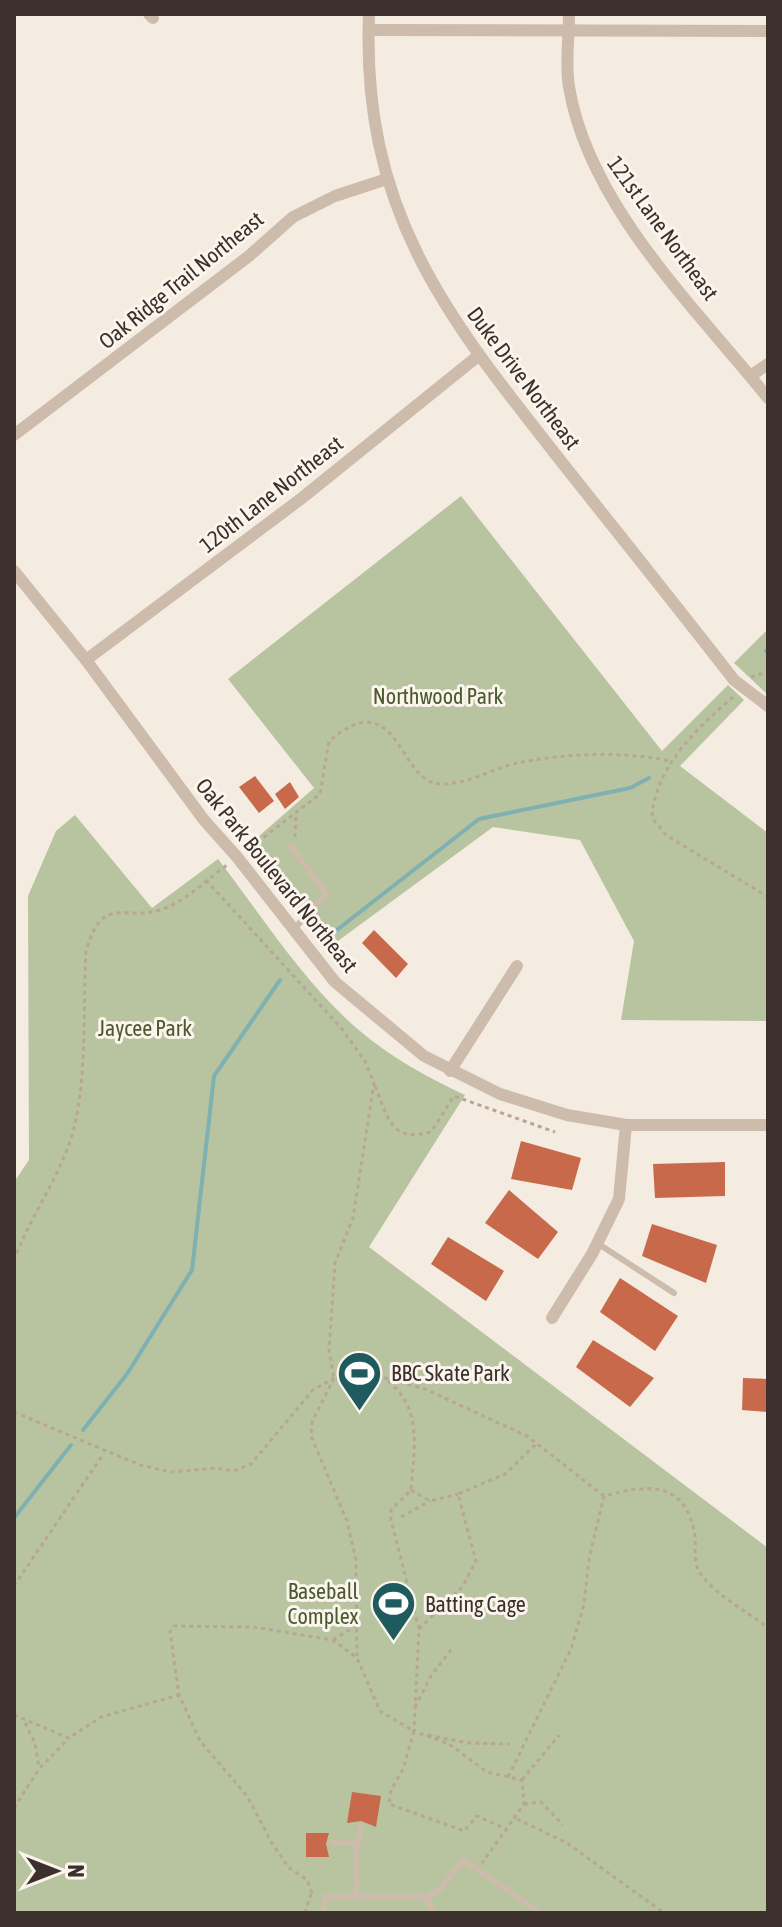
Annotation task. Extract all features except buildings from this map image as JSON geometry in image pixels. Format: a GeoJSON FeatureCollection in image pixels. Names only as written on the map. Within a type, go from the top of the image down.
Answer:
{"type":"FeatureCollection","features":[{"type":"Feature","properties":{"kind":"street","name":"Duke Drive Northeast"},"geometry":{"type":"LineString","coordinates":[[369,14],[374,114],[387,179],[399,215],[427,277],[478,356],[734,680],[768,706]]}},
{"type":"Feature","properties":{"kind":"street","name":"121st Lane Northeast"},"geometry":{"type":"LineString","coordinates":[[569,14],[568,84],[590,163],[635,232],[768,398]]}},
{"type":"Feature","properties":{"kind":"street"},"geometry":{"type":"LineString","coordinates":[[369,30],[569,28],[768,31]]}},
{"type":"Feature","properties":{"kind":"street","name":"Oak Ridge Trail Northeast"},"geometry":{"type":"LineString","coordinates":[[14,435],[249,256],[293,217],[335,196],[387,179]]}},
{"type":"Feature","properties":{"kind":"street","name":"120th Lane Northeast"},"geometry":{"type":"LineString","coordinates":[[86,660],[302,498],[478,356]]}},
{"type":"Feature","properties":{"kind":"street"},"geometry":{"type":"LineString","coordinates":[[750,376],[768,364]]}},
{"type":"Feature","properties":{"kind":"street","name":"Oak Park Boulevard Northeast"},"geometry":{"type":"LineString","coordinates":[[15,573],[86,660],[204,820],[335,982],[424,1056],[500,1094],[567,1115],[626,1125],[768,1125]]}},
{"type":"Feature","properties":{"kind":"street"},"geometry":{"type":"LineString","coordinates":[[450,1071],[517,966]]}},
{"type":"Feature","properties":{"kind":"street"},"geometry":{"type":"LineString","coordinates":[[552,1318],[597,1243],[619,1199],[626,1125]]}},
{"type":"Feature","properties":{"kind":"lane"},"geometry":{"type":"LineString","coordinates":[[291,846],[326,894],[294,929]]}},
{"type":"Feature","properties":{"kind":"lane"},"geometry":{"type":"LineString","coordinates":[[597,1243],[674,1293]]}},
{"type":"Feature","properties":{"kind":"lane"},"geometry":{"type":"LineString","coordinates":[[357,1896],[361,1827]]}},
{"type":"Feature","properties":{"kind":"lane"},"geometry":{"type":"LineString","coordinates":[[332,1843],[358,1843]]}},
{"type":"Feature","properties":{"kind":"lane"},"geometry":{"type":"LineString","coordinates":[[324,1913],[325,1896],[427,1898],[442,1887],[463,1860],[541,1913]]}},
{"type":"Feature","properties":{"kind":"lane"},"geometry":{"type":"LineString","coordinates":[[427,1898],[433,1913]]}},
{"type":"Feature","properties":{"kind":"path"},"geometry":{"type":"LineString","coordinates":[[735,695],[671,761],[652,811],[656,827],[768,897]]}},
{"type":"Feature","properties":{"kind":"path"},"geometry":{"type":"LineString","coordinates":[[251,847],[320,794],[329,741],[342,729],[365,724],[385,729],[395,736],[423,777],[434,783],[455,782],[520,763],[564,756],[637,754],[671,761]]}},
{"type":"Feature","properties":{"kind":"path"},"geometry":{"type":"LineString","coordinates":[[291,846],[295,839],[296,813]]}},
{"type":"Feature","properties":{"kind":"path"},"geometry":{"type":"LineString","coordinates":[[14,1261],[35,1211],[60,1167],[74,1127],[86,951],[92,930],[102,917],[113,911],[154,912],[170,906],[227,865]]}},
{"type":"Feature","properties":{"kind":"path"},"geometry":{"type":"LineString","coordinates":[[206,880],[342,1029],[365,1061],[390,1125],[401,1133],[418,1136],[431,1132],[454,1096],[555,1132]]}},
{"type":"Feature","properties":{"kind":"path"},"geometry":{"type":"LineString","coordinates":[[374,1083],[353,1218],[335,1263],[329,1350],[334,1378],[312,1422],[311,1436],[347,1521],[358,1575],[357,1658],[380,1711],[414,1731],[428,1735],[468,1743],[510,1744]]}},
{"type":"Feature","properties":{"kind":"path"},"geometry":{"type":"LineString","coordinates":[[14,1412],[105,1452],[171,1472],[217,1468],[243,1470],[313,1390],[334,1378],[385,1378],[425,1389],[538,1443],[604,1496],[658,1488],[677,1497],[694,1534],[701,1574],[768,1628]]}},
{"type":"Feature","properties":{"kind":"path"},"geometry":{"type":"LineString","coordinates":[[385,1378],[406,1398],[413,1413],[411,1490],[391,1510],[391,1520],[419,1629],[414,1731],[403,1769],[391,1790],[389,1804],[464,1831],[477,1816],[508,1830]]}},
{"type":"Feature","properties":{"kind":"path"},"geometry":{"type":"LineString","coordinates":[[401,1517],[430,1501],[458,1494],[505,1474],[538,1443]]}},
{"type":"Feature","properties":{"kind":"path"},"geometry":{"type":"LineString","coordinates":[[14,1586],[105,1452]]}},
{"type":"Feature","properties":{"kind":"path"},"geometry":{"type":"LineString","coordinates":[[411,1490],[430,1501]]}},
{"type":"Feature","properties":{"kind":"path"},"geometry":{"type":"LineString","coordinates":[[419,1629],[463,1586],[476,1561],[458,1494]]}},
{"type":"Feature","properties":{"kind":"path"},"geometry":{"type":"LineString","coordinates":[[508,1777],[571,1649],[584,1604],[589,1559],[604,1496]]}},
{"type":"Feature","properties":{"kind":"path"},"geometry":{"type":"LineString","coordinates":[[305,1913],[312,1893],[307,1880],[288,1867],[247,1796],[200,1741],[179,1695],[170,1632],[174,1626],[184,1623],[204,1628],[253,1627],[333,1640],[357,1658]]}},
{"type":"Feature","properties":{"kind":"path"},"geometry":{"type":"LineString","coordinates":[[333,1640],[358,1624]]}},
{"type":"Feature","properties":{"kind":"path"},"geometry":{"type":"LineString","coordinates":[[415,1707],[431,1676],[453,1647]]}},
{"type":"Feature","properties":{"kind":"path"},"geometry":{"type":"LineString","coordinates":[[14,1808],[39,1769],[69,1738],[101,1717],[179,1695]]}},
{"type":"Feature","properties":{"kind":"path"},"geometry":{"type":"LineString","coordinates":[[14,1715],[25,1723],[69,1738]]}},
{"type":"Feature","properties":{"kind":"path"},"geometry":{"type":"LineString","coordinates":[[25,1723],[35,1743],[39,1769]]}},
{"type":"Feature","properties":{"kind":"path"},"geometry":{"type":"LineString","coordinates":[[428,1735],[449,1744],[487,1772],[522,1780]]}},
{"type":"Feature","properties":{"kind":"path"},"geometry":{"type":"LineString","coordinates":[[478,1870],[517,1819],[524,1804],[522,1780],[559,1735]]}},
{"type":"Feature","properties":{"kind":"path"},"geometry":{"type":"LineString","coordinates":[[524,1804],[541,1802],[563,1825]]}},
{"type":"Feature","properties":{"kind":"path"},"geometry":{"type":"LineString","coordinates":[[517,1819],[567,1843],[664,1913]]}},
{"type":"Feature","properties":{"kind":"path"},"geometry":{"type":"LineString","coordinates":[[312,1893],[325,1896]]}},
{"type":"Feature","properties":{"kind":"green space","name":"Northwood Park"},"geometry":{"type":"Polygon","coordinates":[[[461,496],[662,751],[728,685],[744,700],[680,766],[768,833],[768,1021],[621,1020],[634,941],[580,840],[493,827],[327,949],[251,843],[314,788],[228,679],[461,496]]]}},
{"type":"Feature","properties":{"kind":"green space"},"geometry":{"type":"Polygon","coordinates":[[[768,629],[768,695],[734,663],[768,629]]]}},
{"type":"Feature","properties":{"kind":"green space","name":"Baseball Complex"},"geometry":{"type":"Polygon","coordinates":[[[75,815],[152,908],[218,859],[284,949],[340,1012],[372,1041],[397,1058],[465,1095],[369,1247],[768,1548],[768,1913],[14,1913],[14,1182],[29,1160],[28,896],[56,831],[75,815]]]}},
{"type":"Feature","properties":{"kind":"waterway"},"geometry":{"type":"LineString","coordinates":[[333,933],[479,819],[630,788],[649,778]]}},
{"type":"Feature","properties":{"kind":"waterway"},"geometry":{"type":"LineString","coordinates":[[83,1430],[127,1374],[192,1270],[214,1076],[280,980]]}},
{"type":"Feature","properties":{"kind":"waterway"},"geometry":{"type":"LineString","coordinates":[[14,1518],[71,1445]]}},
{"type":"Feature","properties":{"kind":"place","name":"BBC Skate Park"},"geometry":{"type":"Point","coordinates":[360,1412]}},
{"type":"Feature","properties":{"kind":"place","name":"Batting Cage"},"geometry":{"type":"Point","coordinates":[394,1643]}},
{"type":"Feature","properties":{"kind":"park label","name":"Jaycee Park"},"geometry":{"type":"Point","coordinates":[145,1028]}}]}
